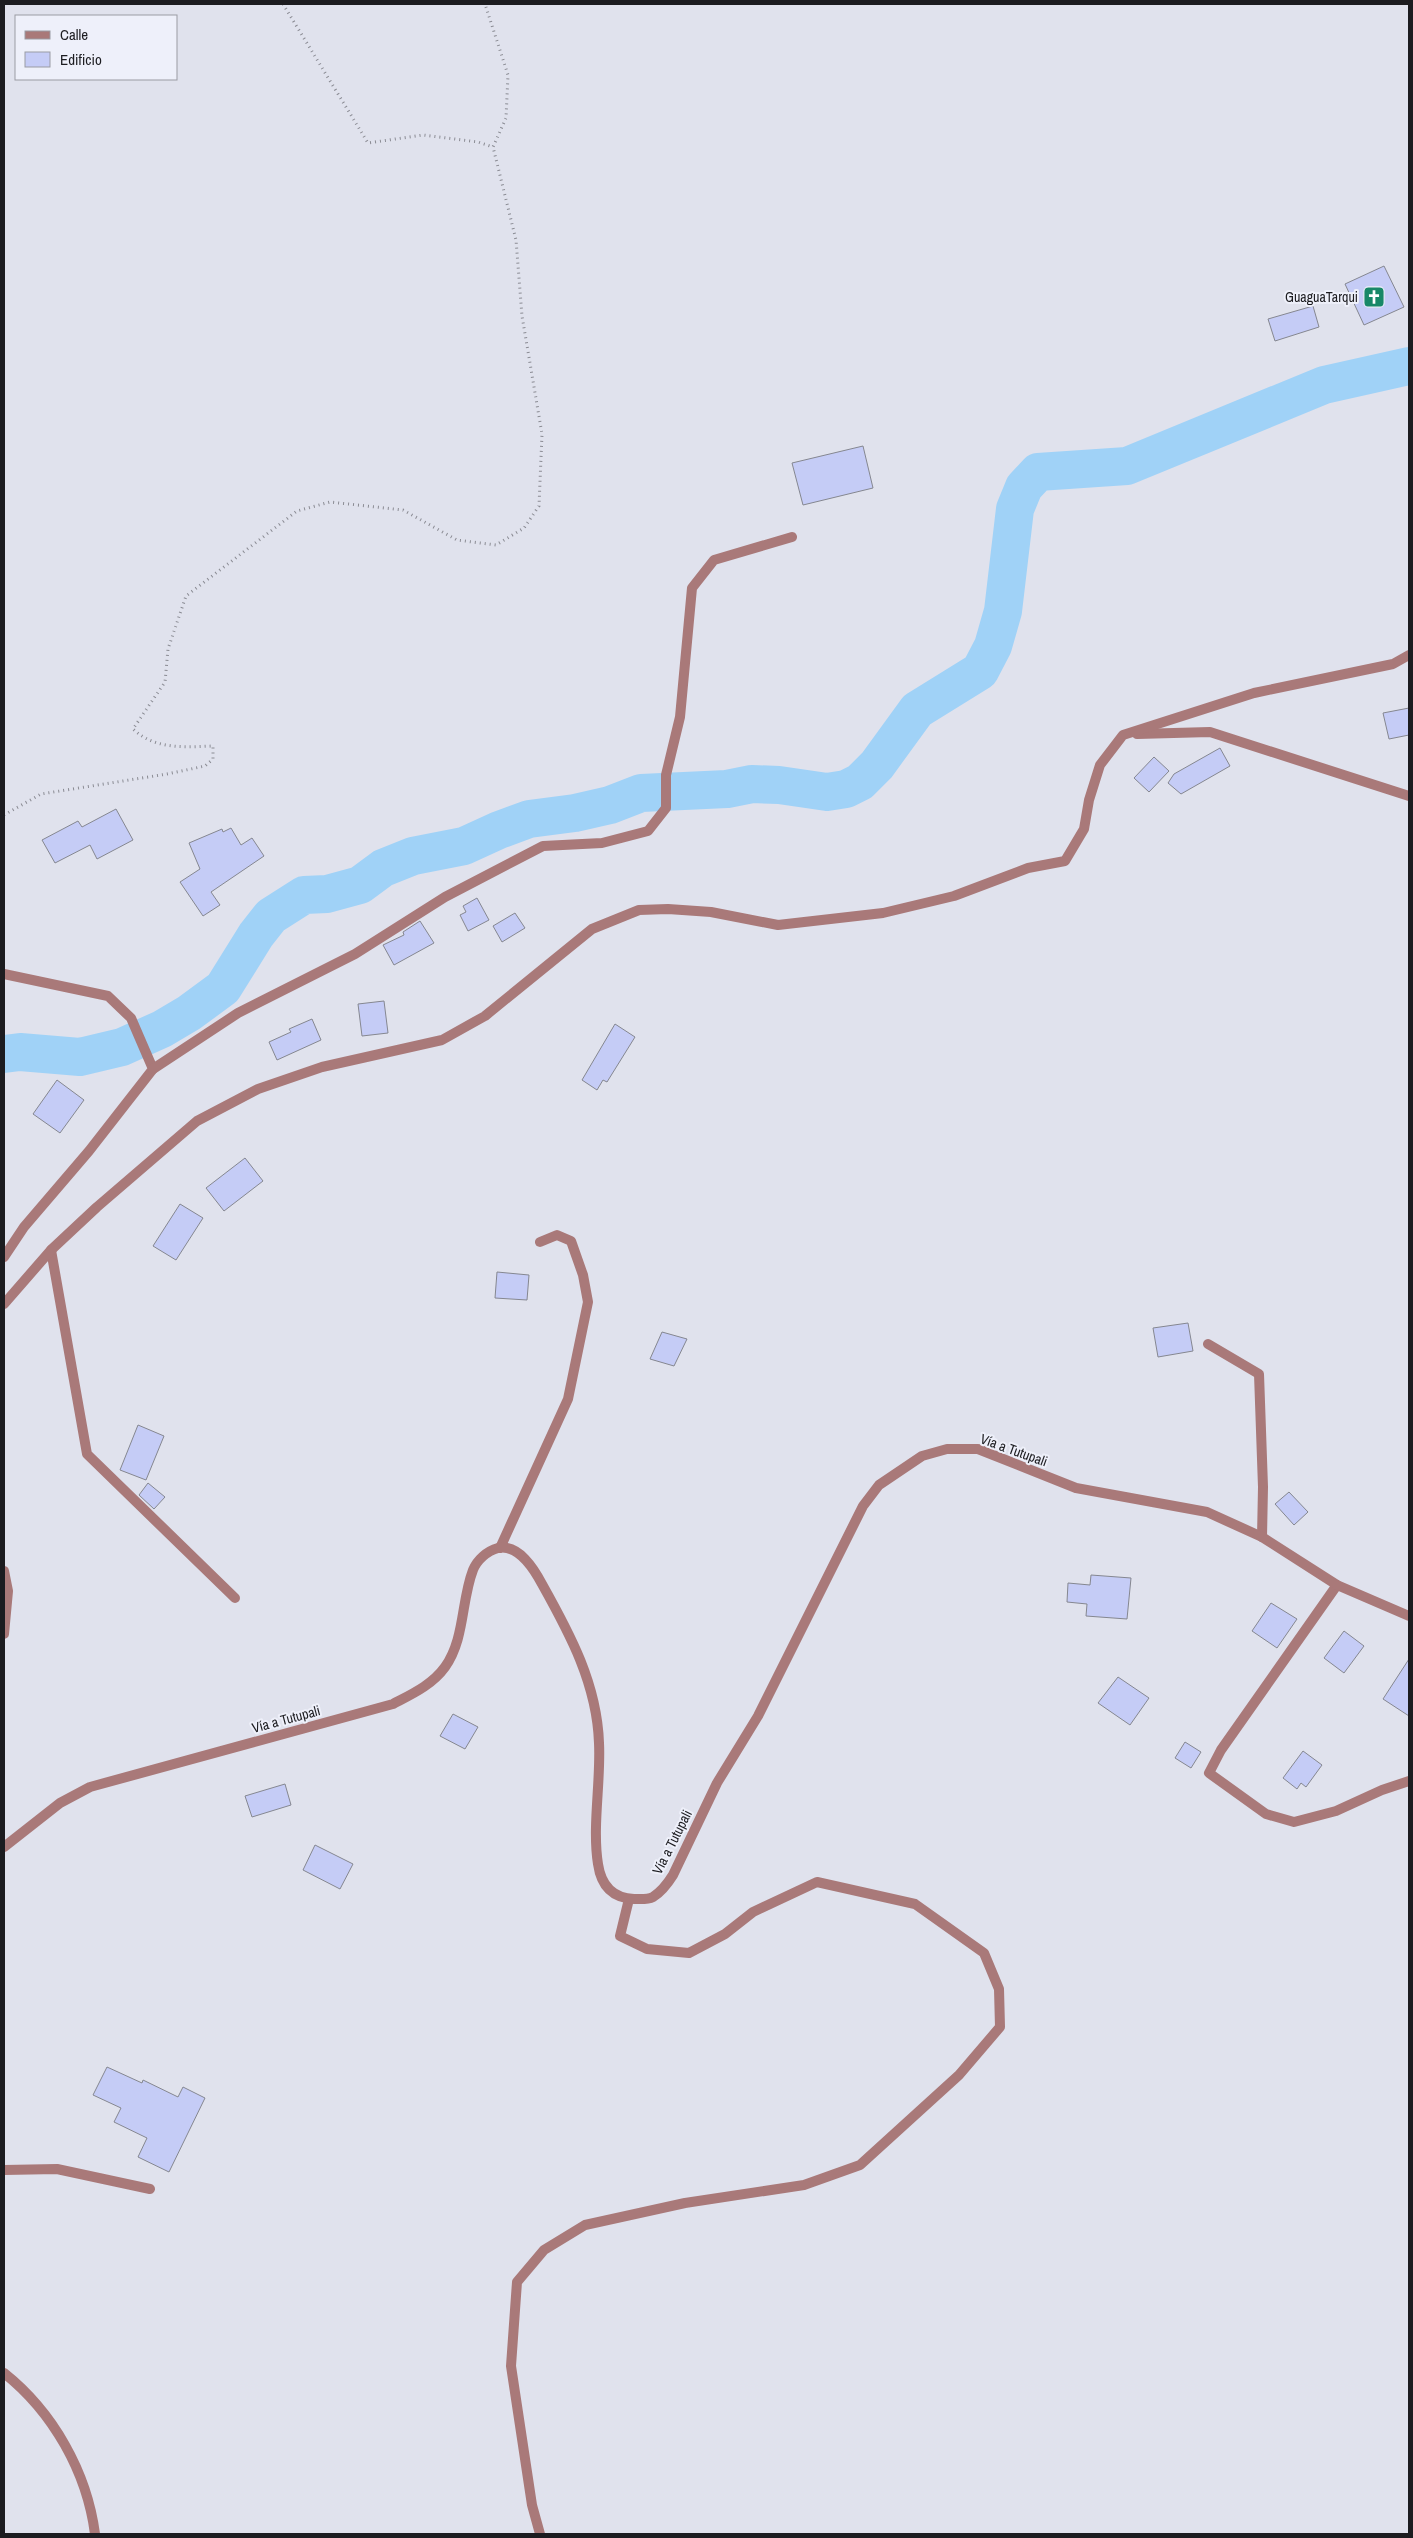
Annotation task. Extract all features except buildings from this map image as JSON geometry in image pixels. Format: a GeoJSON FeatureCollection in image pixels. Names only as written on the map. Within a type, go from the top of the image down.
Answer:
{"type":"FeatureCollection","features":[{"type":"Feature","properties":{"kind":"street"},"geometry":{"type":"LineString","coordinates":[[4,1257],[24,1227],[89,1151],[153,1069],[238,1013],[355,954],[445,897],[543,846],[602,843],[648,831],[666,808],[666,776],[680,717],[692,588],[714,560],[792,537]]}},
{"type":"Feature","properties":{"kind":"street"},"geometry":{"type":"LineString","coordinates":[[4,1304],[51,1250],[97,1207],[197,1122],[258,1089],[322,1067],[442,1040],[486,1016],[592,929],[610,920],[639,910],[668,909],[710,912],[778,925],[801,924],[883,912],[954,896],[1028,868],[1065,861],[1084,829],[1089,800],[1100,765],[1123,735],[1254,693],[1393,664],[1409,655]]}},
{"type":"Feature","properties":{"kind":"street"},"geometry":{"type":"LineString","coordinates":[[1123,735],[1210,732],[1409,796]]}},
{"type":"Feature","properties":{"kind":"street"},"geometry":{"type":"LineString","coordinates":[[4,974],[98,992],[108,996],[131,1018],[153,1069]]}},
{"type":"Feature","properties":{"kind":"street"},"geometry":{"type":"LineString","coordinates":[[540,1242],[557,1235],[571,1241],[588,1302],[568,1399],[500,1548],[510,1550],[531,1565],[585,1667],[599,1742],[598,1864],[605,1886],[610,1892],[617,1897],[629,1899],[620,1936],[647,1949],[689,1954],[725,1934],[754,1912],[817,1882],[915,1904],[984,1953],[999,1989],[1000,2027],[959,2075],[860,2165],[804,2185],[685,2203],[586,2225],[544,2250],[517,2282],[511,2366],[532,2505],[540,2534]]}},
{"type":"Feature","properties":{"kind":"street"},"geometry":{"type":"LineString","coordinates":[[51,1250],[87,1454],[235,1598]]}},
{"type":"Feature","properties":{"kind":"street"},"geometry":{"type":"LineString","coordinates":[[1208,1344],[1259,1374],[1263,1487],[1262,1537]]}},
{"type":"Feature","properties":{"kind":"street","name":"Vía a Tutupali"},"geometry":{"type":"LineString","coordinates":[[629,1899],[652,1897],[667,1884],[717,1783],[758,1716],[863,1506],[879,1485],[922,1456],[947,1449],[978,1449],[1076,1488],[1207,1512],[1262,1537],[1336,1585],[1409,1616]]}},
{"type":"Feature","properties":{"kind":"street","name":"Vía a Tutupali"},"geometry":{"type":"LineString","coordinates":[[4,1847],[60,1803],[90,1787],[393,1704],[423,1688],[444,1669],[453,1654],[473,1569],[482,1556],[500,1548]]}},
{"type":"Feature","properties":{"kind":"street"},"geometry":{"type":"LineString","coordinates":[[4,1571],[8,1591],[4,1634]]}},
{"type":"Feature","properties":{"kind":"street"},"geometry":{"type":"LineString","coordinates":[[1336,1585],[1221,1750],[1209,1773],[1266,1814],[1294,1822],[1336,1811],[1382,1790],[1409,1781]]}},
{"type":"Feature","properties":{"kind":"street"},"geometry":{"type":"LineString","coordinates":[[4,2170],[57,2169],[150,2189]]}},
{"type":"Feature","properties":{"kind":"street"},"geometry":{"type":"LineString","coordinates":[[4,2373],[38,2405],[69,2453],[86,2494],[95,2534]]}},
{"type":"Feature","properties":{"kind":"path"},"geometry":{"type":"LineString","coordinates":[[283,4],[368,143],[423,135],[478,142],[494,147]]}},
{"type":"Feature","properties":{"kind":"path"},"geometry":{"type":"LineString","coordinates":[[4,815],[42,794],[186,770],[205,766],[213,759],[213,746],[178,747],[144,740],[133,730],[164,682],[168,649],[186,596],[297,511],[330,502],[403,510],[457,540],[496,545],[524,528],[539,506],[542,434],[522,316],[516,240],[494,147],[506,118],[508,75],[485,4]]}},
{"type":"Feature","properties":{"kind":"waterway"},"geometry":{"type":"LineString","coordinates":[[4,1054],[20,1052],[80,1057],[122,1047],[162,1029],[189,1013],[223,988],[256,935],[271,916],[304,895],[327,894],[360,885],[383,868],[413,856],[464,846],[529,819],[575,813],[610,805],[641,793],[727,789],[752,784],[779,785],[827,792],[846,789],[860,782],[877,765],[917,710],[980,671],[993,646],[1003,611],[1015,509],[1024,487],[1038,472],[1127,466],[1324,385],[1409,366]]}},
{"type":"Feature","properties":{"kind":"place","name":"GuaguaTarqui"},"geometry":{"type":"Point","coordinates":[1374,297]}}]}
